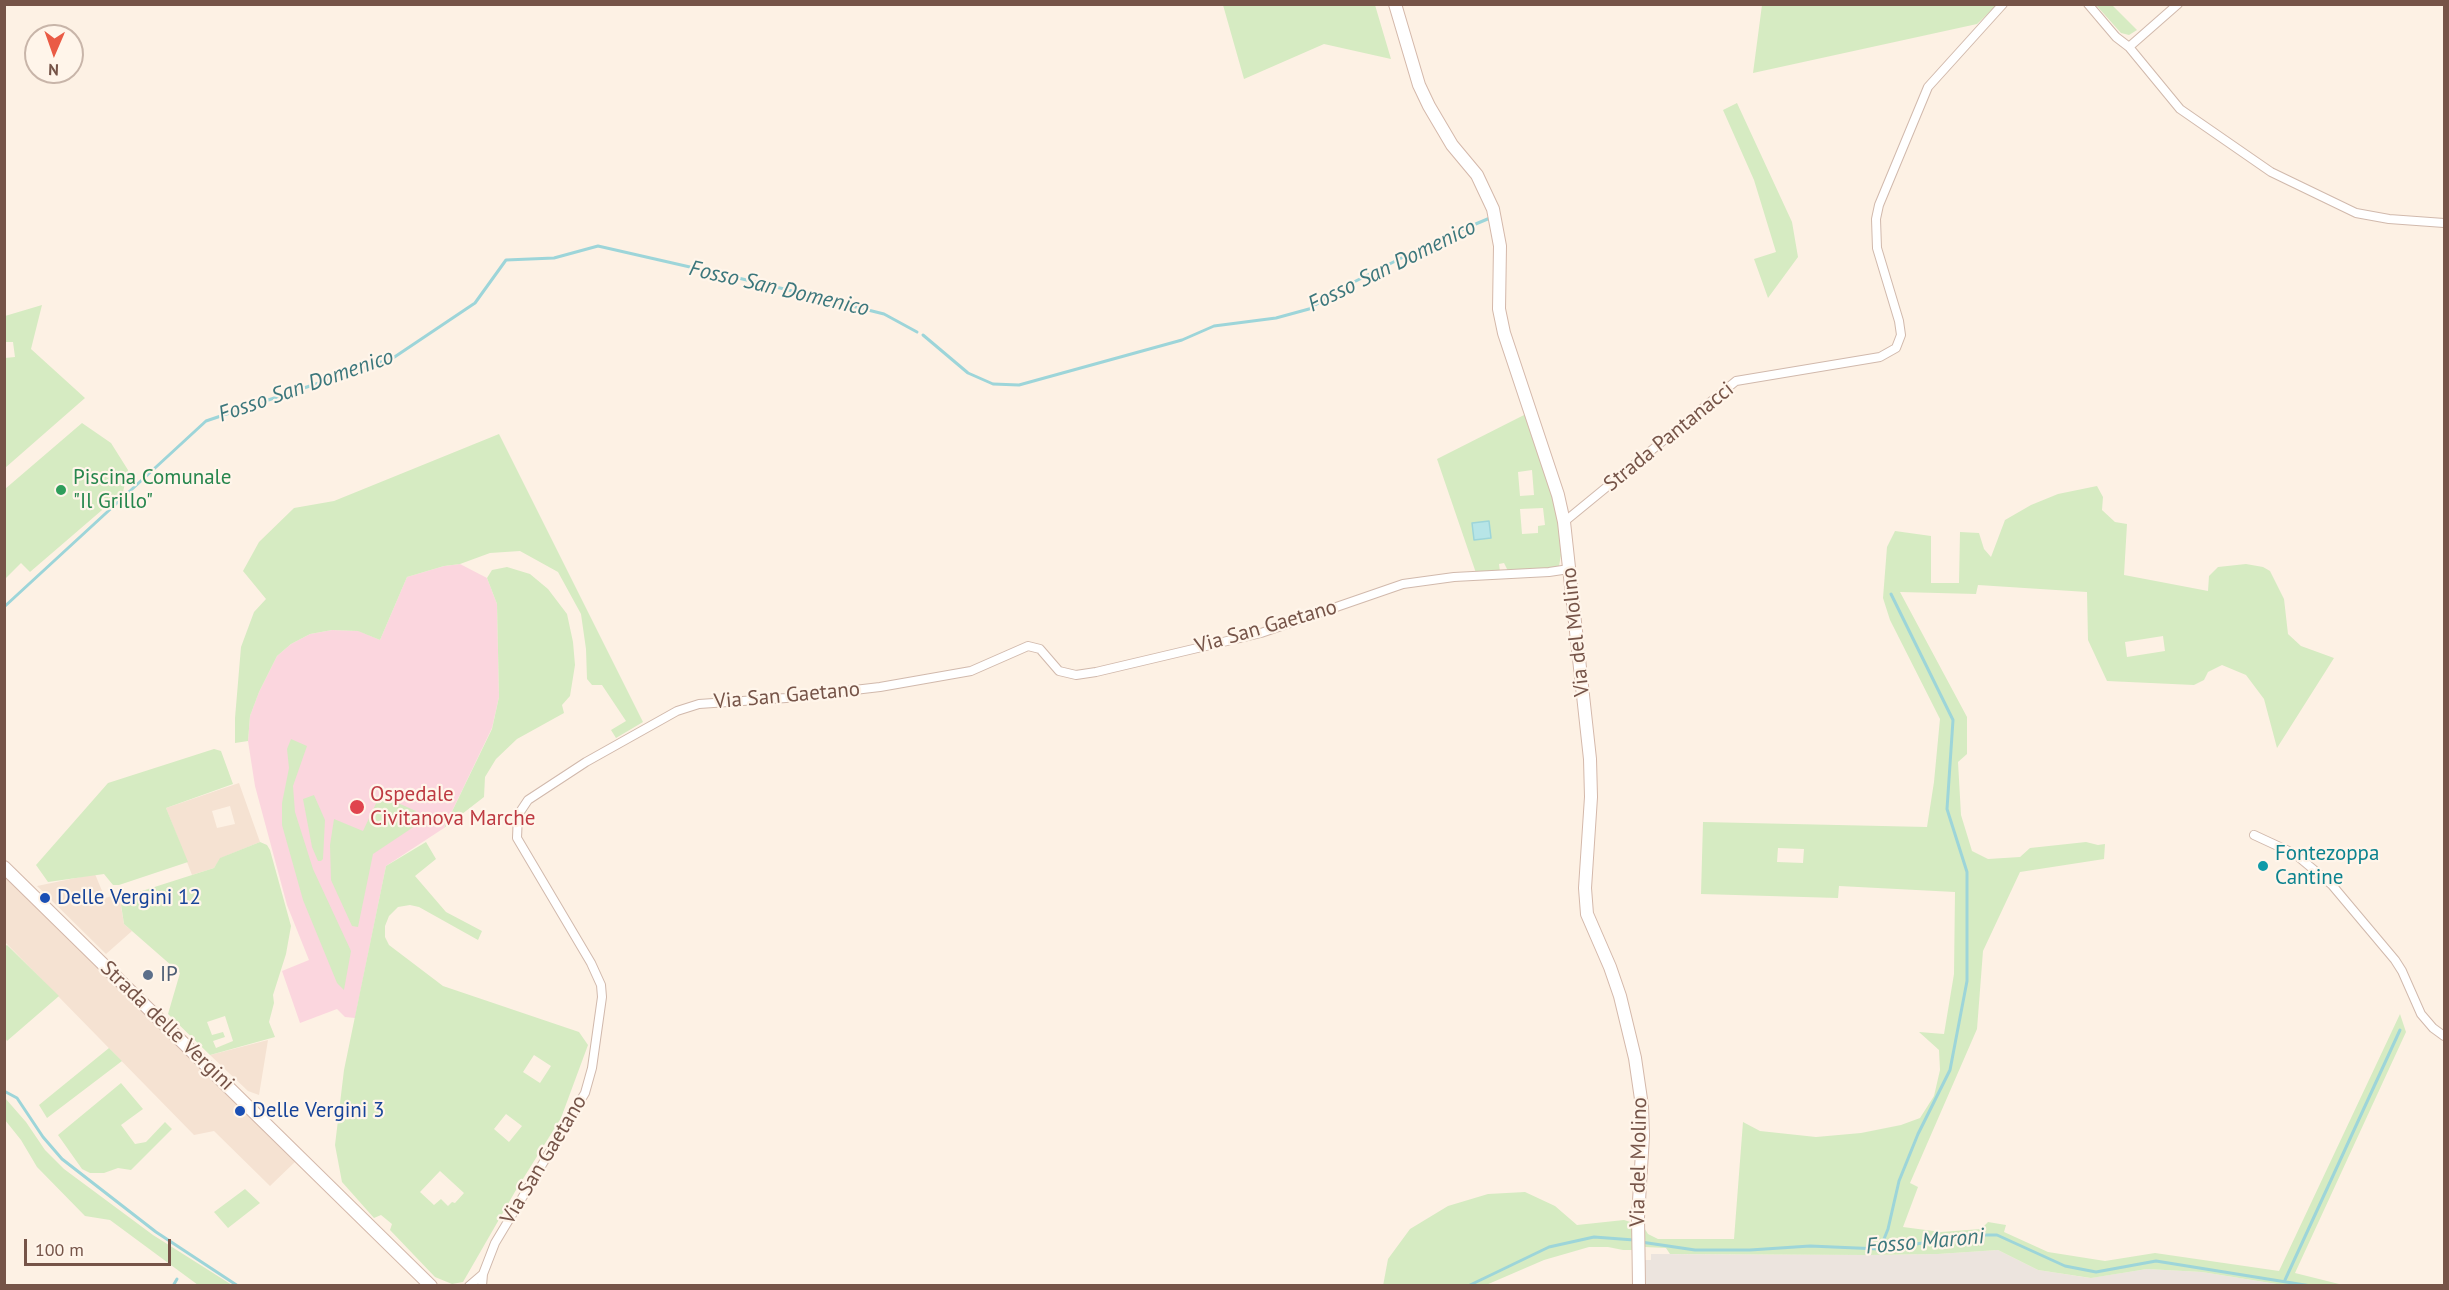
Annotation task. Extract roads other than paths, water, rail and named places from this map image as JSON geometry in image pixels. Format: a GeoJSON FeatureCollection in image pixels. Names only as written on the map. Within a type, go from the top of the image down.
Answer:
{"type":"FeatureCollection","features":[{"type":"Feature","properties":{"kind":"street","name":"Via del Molino"},"geometry":{"type":"LineString","coordinates":[[1395,4],[1419,85],[1429,106],[1452,145],[1477,175],[1493,209],[1500,246],[1499,309],[1504,333],[1558,495],[1564,522],[1590,759],[1592,797],[1585,888],[1586,904],[1592,929],[1620,996],[1639,1083],[1643,1136],[1638,1217],[1639,1286]]}},
{"type":"Feature","properties":{"kind":"street","name":"Strada Pantanacci"},"geometry":{"type":"LineString","coordinates":[[1564,522],[1736,381],[1881,357],[1896,348],[1900,329],[1881,270],[1876,241],[1876,219],[1879,205],[1928,87],[2003,4]]}},
{"type":"Feature","properties":{"kind":"street"},"geometry":{"type":"LineString","coordinates":[[2088,4],[2116,37],[2129,47],[2181,109],[2271,172],[2356,213],[2389,219],[2445,223]]}},
{"type":"Feature","properties":{"kind":"street"},"geometry":{"type":"LineString","coordinates":[[2129,47],[2178,4]]}},
{"type":"Feature","properties":{"kind":"street","name":"Via San Gaetano"},"geometry":{"type":"LineString","coordinates":[[482,1286],[483,1275],[495,1243],[585,1092],[592,1068],[602,997],[601,985],[591,963],[517,838],[518,815],[528,800],[586,762],[677,711],[699,704],[786,698],[892,685],[979,669],[1012,651],[1028,646],[1040,649],[1059,671],[1077,675],[1261,633],[1402,584],[1445,577],[1569,569]]}},
{"type":"Feature","properties":{"kind":"street"},"geometry":{"type":"LineString","coordinates":[[2254,835],[2295,854],[2332,885],[2395,960],[2421,1014],[2433,1028],[2445,1036]]}},
{"type":"Feature","properties":{"kind":"street","name":"Strada delle Vergini"},"geometry":{"type":"LineString","coordinates":[[4,867],[431,1286]]}},
{"type":"Feature","properties":{"kind":"street"},"geometry":{"type":"LineString","coordinates":[[469,1286],[483,1275]]}},
{"type":"Feature","properties":{"kind":"water"},"geometry":{"type":"Polygon","coordinates":[[[1489,521],[1491,538],[1474,540],[1472,523],[1489,521]]]}},
{"type":"Feature","properties":{"kind":"waterway","name":"Fosso San Domenico"},"geometry":{"type":"LineString","coordinates":[[923,335],[968,373],[993,384],[1019,385],[1182,340],[1214,326],[1276,318],[1309,309],[1342,288],[1435,241],[1490,218]]}},
{"type":"Feature","properties":{"kind":"waterway","name":"Fosso San Domenico"},"geometry":{"type":"LineString","coordinates":[[4,607],[206,421],[393,358],[475,303],[506,260],[554,258],[598,246],[884,314],[917,332]]}},
{"type":"Feature","properties":{"kind":"waterway"},"geometry":{"type":"LineString","coordinates":[[1880,1249],[1888,1229],[1899,1181],[1918,1134],[1950,1070],[1967,981],[1967,872],[1947,809],[1953,720],[1891,594]]}},
{"type":"Feature","properties":{"kind":"waterway"},"geometry":{"type":"LineString","coordinates":[[2285,1280],[2400,1030]]}},
{"type":"Feature","properties":{"kind":"waterway"},"geometry":{"type":"LineString","coordinates":[[4,1091],[17,1098],[43,1137],[62,1159],[156,1232],[238,1286]]}},
{"type":"Feature","properties":{"kind":"waterway","name":"Fosso Maroni"},"geometry":{"type":"LineString","coordinates":[[1641,1242],[1695,1250],[1750,1250],[1810,1246],[1880,1249],[1980,1235],[1997,1235],[2065,1266],[2096,1272],[2156,1261],[2311,1286]]}},
{"type":"Feature","properties":{"kind":"waterway","name":"Fosso Maroni"},"geometry":{"type":"LineString","coordinates":[[1468,1286],[1549,1247],[1594,1237],[1634,1240]]}},
{"type":"Feature","properties":{"kind":"waterway"},"geometry":{"type":"LineString","coordinates":[[173,1286],[177,1279]]}},
{"type":"Feature","properties":{"kind":"place","name":"Piscina Comunale \"Il Grillo\""},"geometry":{"type":"Point","coordinates":[61,490]}},
{"type":"Feature","properties":{"kind":"place","name":"Ospedale Civitanova Marche"},"geometry":{"type":"Point","coordinates":[357,807]}},
{"type":"Feature","properties":{"kind":"place","name":"Fontezoppa Cantine"},"geometry":{"type":"Point","coordinates":[2263,866]}},
{"type":"Feature","properties":{"kind":"place","name":"Delle Vergini 12"},"geometry":{"type":"Point","coordinates":[45,898]}},
{"type":"Feature","properties":{"kind":"place","name":"IP"},"geometry":{"type":"Point","coordinates":[148,975]}},
{"type":"Feature","properties":{"kind":"place","name":"Delle Vergini 3"},"geometry":{"type":"Point","coordinates":[240,1111]}}]}
